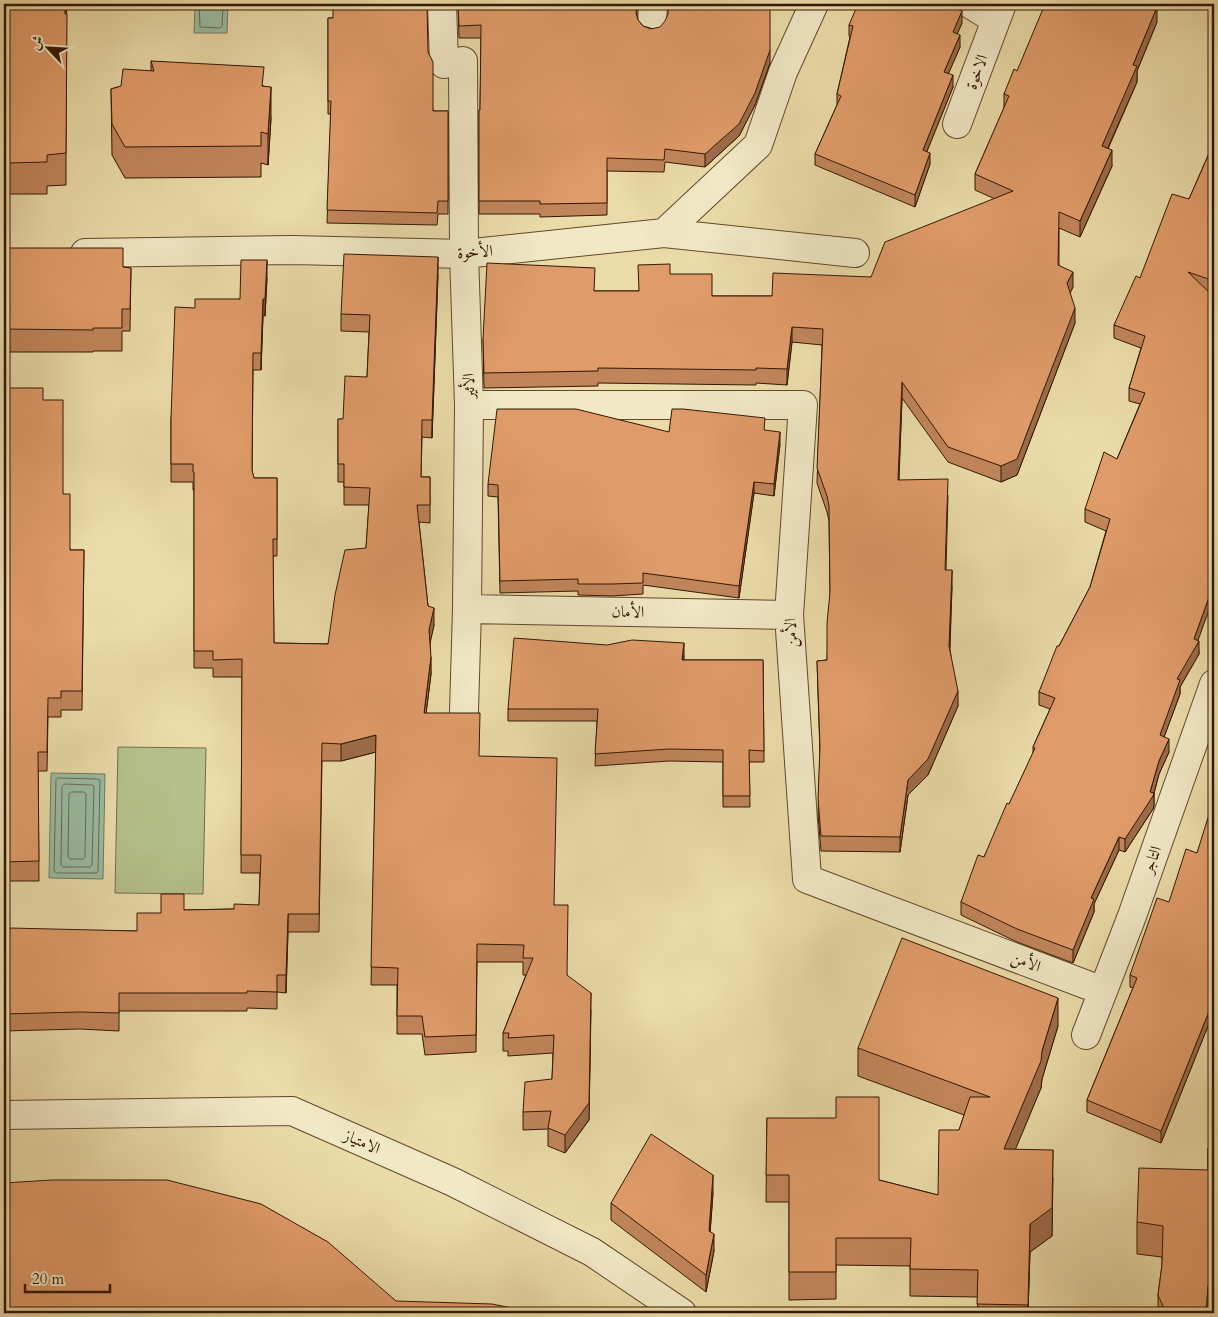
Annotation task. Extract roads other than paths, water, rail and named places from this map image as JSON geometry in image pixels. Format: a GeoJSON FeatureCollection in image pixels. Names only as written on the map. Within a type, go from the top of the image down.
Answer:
{"type":"FeatureCollection","features":[{"type":"Feature","properties":{"kind":"street","name":"الأثير"},"geometry":{"type":"LineString","coordinates":[[442,4],[444,64],[463,61],[464,254],[469,405],[464,711]]}},
{"type":"Feature","properties":{"kind":"street"},"geometry":{"type":"LineString","coordinates":[[664,233],[758,145],[783,72],[814,4]]}},
{"type":"Feature","properties":{"kind":"street","name":"الاخوة"},"geometry":{"type":"LineString","coordinates":[[957,124],[999,12],[970,4]]}},
{"type":"Feature","properties":{"kind":"street","name":"الأخوة"},"geometry":{"type":"LineString","coordinates":[[63,253],[292,250],[464,254],[664,233],[855,253]]}},
{"type":"Feature","properties":{"kind":"street","name":"الأمن"},"geometry":{"type":"LineString","coordinates":[[469,405],[802,405],[789,615],[807,879],[1103,991]]}},
{"type":"Feature","properties":{"kind":"street","name":"الأمان"},"geometry":{"type":"LineString","coordinates":[[467,609],[789,615]]}},
{"type":"Feature","properties":{"kind":"street","name":"التاجر"},"geometry":{"type":"LineString","coordinates":[[1086,1035],[1132,916],[1213,692]]}},
{"type":"Feature","properties":{"kind":"street","name":"الامتياز"},"geometry":{"type":"LineString","coordinates":[[4,1115],[292,1111],[453,1182],[592,1252],[682,1313]]}},
{"type":"Feature","properties":{"kind":"water"},"geometry":{"type":"Polygon","coordinates":[[[195,4],[228,4],[227,33],[194,33],[195,4]]]}},
{"type":"Feature","properties":{"kind":"water"},"geometry":{"type":"Polygon","coordinates":[[[51,773],[105,774],[103,879],[49,878],[51,773]]]}}]}
